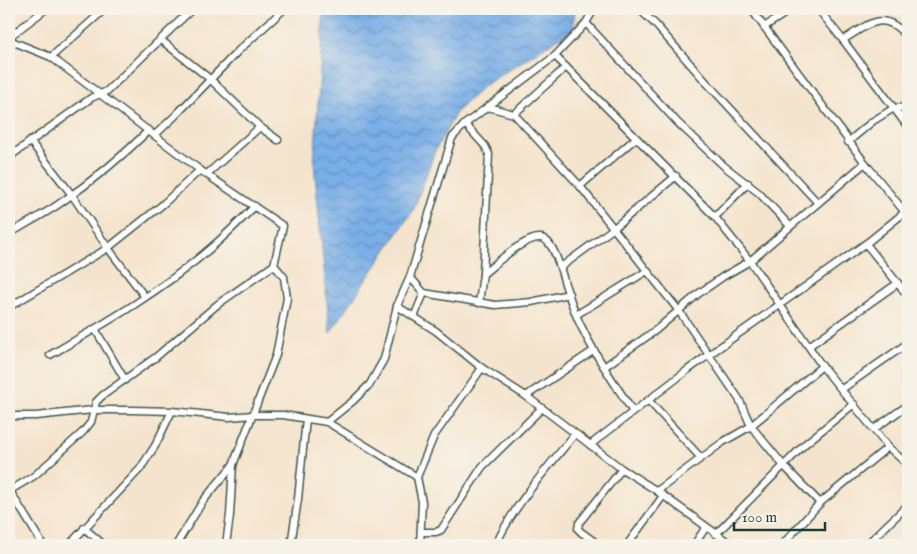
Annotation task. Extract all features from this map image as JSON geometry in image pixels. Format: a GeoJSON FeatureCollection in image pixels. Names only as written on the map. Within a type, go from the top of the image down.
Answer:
{"type":"FeatureCollection","features":[{"type":"Feature","properties":{"kind":"street"},"geometry":{"type":"LineString","coordinates":[[43,545],[9,491],[34,476],[83,432],[91,422],[96,402],[102,396],[156,357],[218,304],[274,265],[283,226],[200,170],[156,134],[51,57],[9,38],[46,9]]}},
{"type":"Feature","properties":{"kind":"street"},"geometry":{"type":"LineString","coordinates":[[51,57],[105,9]]}},
{"type":"Feature","properties":{"kind":"street"},"geometry":{"type":"LineString","coordinates":[[9,157],[91,98],[107,91],[192,9]]}},
{"type":"Feature","properties":{"kind":"street"},"geometry":{"type":"LineString","coordinates":[[327,422],[370,384],[384,359],[397,306],[410,277],[452,138],[465,124],[555,56],[586,22],[594,9]]}},
{"type":"Feature","properties":{"kind":"street"},"geometry":{"type":"LineString","coordinates":[[639,9],[655,24],[818,203]]}},
{"type":"Feature","properties":{"kind":"street"},"geometry":{"type":"LineString","coordinates":[[590,445],[708,355],[907,214],[848,142],[750,9]]}},
{"type":"Feature","properties":{"kind":"street"},"geometry":{"type":"LineString","coordinates":[[764,27],[792,9]]}},
{"type":"Feature","properties":{"kind":"street"},"geometry":{"type":"LineString","coordinates":[[818,9],[908,127]]}},
{"type":"Feature","properties":{"kind":"street"},"geometry":{"type":"LineString","coordinates":[[156,134],[238,51],[282,11]]}},
{"type":"Feature","properties":{"kind":"street"},"geometry":{"type":"LineString","coordinates":[[843,40],[871,23],[882,21],[895,24],[908,38]]}},
{"type":"Feature","properties":{"kind":"street"},"geometry":{"type":"LineString","coordinates":[[586,22],[678,123],[724,166],[748,184],[790,226]]}},
{"type":"Feature","properties":{"kind":"street"},"geometry":{"type":"LineString","coordinates":[[161,40],[278,140]]}},
{"type":"Feature","properties":{"kind":"street"},"geometry":{"type":"LineString","coordinates":[[555,56],[715,217],[750,261],[822,366],[888,447],[908,465]]}},
{"type":"Feature","properties":{"kind":"street"},"geometry":{"type":"LineString","coordinates":[[514,114],[566,67]]}},
{"type":"Feature","properties":{"kind":"street"},"geometry":{"type":"LineString","coordinates":[[488,107],[514,114],[580,186],[679,311],[739,400],[750,426],[784,466],[820,503]]}},
{"type":"Feature","properties":{"kind":"street"},"geometry":{"type":"LineString","coordinates":[[848,142],[873,121],[894,108],[908,108]]}},
{"type":"Feature","properties":{"kind":"street"},"geometry":{"type":"LineString","coordinates":[[465,124],[485,146],[489,154],[483,274],[479,302]]}},
{"type":"Feature","properties":{"kind":"street"},"geometry":{"type":"LineString","coordinates":[[207,174],[260,126]]}},
{"type":"Feature","properties":{"kind":"street"},"geometry":{"type":"LineString","coordinates":[[9,234],[58,206],[125,154],[149,130]]}},
{"type":"Feature","properties":{"kind":"street"},"geometry":{"type":"LineString","coordinates":[[580,186],[636,138]]}},
{"type":"Feature","properties":{"kind":"street"},"geometry":{"type":"LineString","coordinates":[[30,141],[72,195],[108,248],[145,297]]}},
{"type":"Feature","properties":{"kind":"street"},"geometry":{"type":"LineString","coordinates":[[604,367],[656,330],[698,294],[750,261],[865,163]]}},
{"type":"Feature","properties":{"kind":"street"},"geometry":{"type":"LineString","coordinates":[[9,307],[108,248],[162,205],[200,170]]}},
{"type":"Feature","properties":{"kind":"street"},"geometry":{"type":"LineString","coordinates":[[561,268],[614,228],[676,176]]}},
{"type":"Feature","properties":{"kind":"street"},"geometry":{"type":"LineString","coordinates":[[715,217],[748,184]]}},
{"type":"Feature","properties":{"kind":"street"},"geometry":{"type":"LineString","coordinates":[[50,355],[96,329],[145,297],[212,247],[255,206]]}},
{"type":"Feature","properties":{"kind":"street"},"geometry":{"type":"LineString","coordinates":[[483,274],[528,241],[540,238],[551,245],[561,268],[576,315],[593,351],[633,412]]}},
{"type":"Feature","properties":{"kind":"street"},"geometry":{"type":"LineString","coordinates":[[866,244],[908,296]]}},
{"type":"Feature","properties":{"kind":"street"},"geometry":{"type":"LineString","coordinates":[[176,545],[204,501],[232,465],[276,355],[287,298],[284,277],[274,265]]}},
{"type":"Feature","properties":{"kind":"street"},"geometry":{"type":"LineString","coordinates":[[576,315],[647,271]]}},
{"type":"Feature","properties":{"kind":"street"},"geometry":{"type":"LineString","coordinates":[[410,277],[424,293],[494,305],[569,294]]}},
{"type":"Feature","properties":{"kind":"street"},"geometry":{"type":"LineString","coordinates":[[809,346],[898,283]]}},
{"type":"Feature","properties":{"kind":"street"},"geometry":{"type":"LineString","coordinates":[[414,317],[424,293]]}},
{"type":"Feature","properties":{"kind":"street"},"geometry":{"type":"LineString","coordinates":[[397,306],[436,331],[482,368],[526,396],[622,470],[657,491],[732,545]]}},
{"type":"Feature","properties":{"kind":"street"},"geometry":{"type":"LineString","coordinates":[[96,329],[125,380]]}},
{"type":"Feature","properties":{"kind":"street"},"geometry":{"type":"LineString","coordinates":[[842,389],[908,343]]}},
{"type":"Feature","properties":{"kind":"street"},"geometry":{"type":"LineString","coordinates":[[526,396],[593,351]]}},
{"type":"Feature","properties":{"kind":"street"},"geometry":{"type":"LineString","coordinates":[[657,491],[723,442],[750,426],[822,366]]}},
{"type":"Feature","properties":{"kind":"street"},"geometry":{"type":"LineString","coordinates":[[420,545],[422,502],[417,477],[434,436],[482,368]]}},
{"type":"Feature","properties":{"kind":"street"},"geometry":{"type":"LineString","coordinates":[[649,401],[701,458]]}},
{"type":"Feature","properties":{"kind":"street"},"geometry":{"type":"LineString","coordinates":[[716,534],[805,444],[854,404]]}},
{"type":"Feature","properties":{"kind":"street"},"geometry":{"type":"LineString","coordinates":[[874,429],[908,405]]}},
{"type":"Feature","properties":{"kind":"street"},"geometry":{"type":"LineString","coordinates":[[421,532],[441,530],[482,467],[542,408]]}},
{"type":"Feature","properties":{"kind":"street"},"geometry":{"type":"LineString","coordinates":[[9,416],[36,416],[94,410],[172,411],[229,417],[253,415],[283,416],[327,422],[417,477]]}},
{"type":"Feature","properties":{"kind":"street"},"geometry":{"type":"LineString","coordinates":[[69,545],[140,469],[155,446],[172,411]]}},
{"type":"Feature","properties":{"kind":"street"},"geometry":{"type":"LineString","coordinates":[[291,545],[306,420]]}},
{"type":"Feature","properties":{"kind":"street"},"geometry":{"type":"LineString","coordinates":[[496,545],[504,527],[576,434]]}},
{"type":"Feature","properties":{"kind":"street"},"geometry":{"type":"LineString","coordinates":[[782,545],[820,503],[888,447]]}},
{"type":"Feature","properties":{"kind":"street"},"geometry":{"type":"LineString","coordinates":[[226,545],[230,515],[232,465]]}},
{"type":"Feature","properties":{"kind":"street"},"geometry":{"type":"LineString","coordinates":[[599,545],[578,529],[578,523],[622,470]]}},
{"type":"Feature","properties":{"kind":"street"},"geometry":{"type":"LineString","coordinates":[[627,545],[663,496]]}},
{"type":"Feature","properties":{"kind":"street"},"geometry":{"type":"LineString","coordinates":[[866,545],[908,505]]}},
{"type":"Feature","properties":{"kind":"street"},"geometry":{"type":"LineString","coordinates":[[694,545],[706,527]]}},
{"type":"Feature","properties":{"kind":"street"},"geometry":{"type":"LineString","coordinates":[[84,528],[104,545]]}},
{"type":"Feature","properties":{"kind":"water"},"geometry":{"type":"Polygon","coordinates":[[[324,9],[575,9],[573,29],[485,85],[457,111],[435,151],[413,211],[330,333],[314,163],[324,9]]]}}]}
